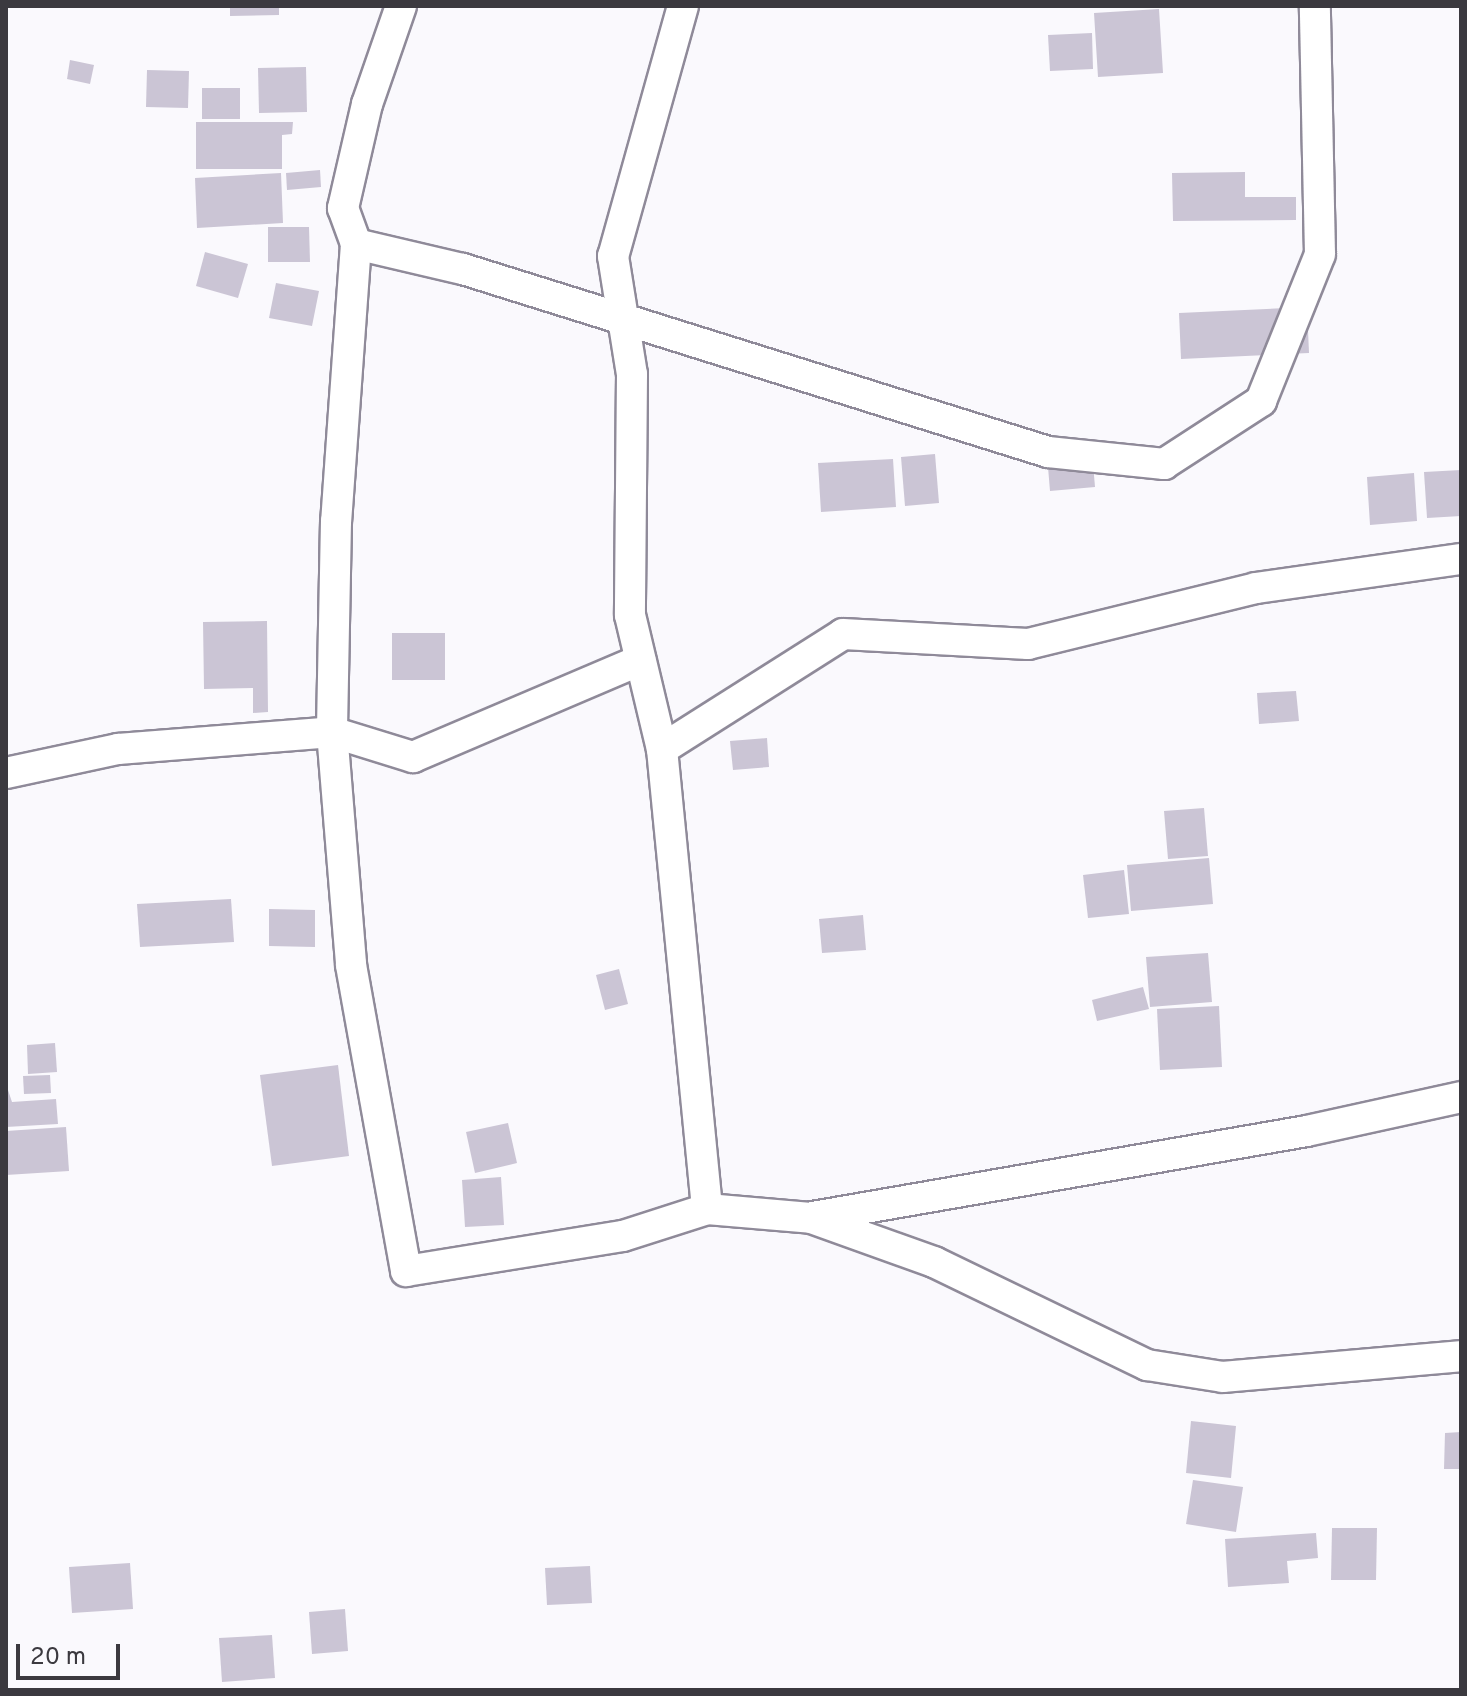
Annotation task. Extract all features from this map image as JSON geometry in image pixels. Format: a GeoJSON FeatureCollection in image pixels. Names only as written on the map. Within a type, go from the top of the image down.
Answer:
{"type":"FeatureCollection","features":[{"type":"Feature","properties":{"kind":"street"},"geometry":{"type":"LineString","coordinates":[[401,6],[367,104],[343,208],[356,244],[336,521],[332,732],[351,965],[406,1271],[623,1236],[707,1209],[811,1218],[934,1262],[1147,1365],[1223,1377],[1461,1356]]}},
{"type":"Feature","properties":{"kind":"street"},"geometry":{"type":"LineString","coordinates":[[683,6],[613,256],[632,374],[630,615],[662,749],[707,1209]]}},
{"type":"Feature","properties":{"kind":"street"},"geometry":{"type":"LineString","coordinates":[[356,244],[463,269],[1048,452],[1164,464],[1261,401],[1320,254],[1315,6]]}},
{"type":"Feature","properties":{"kind":"street"},"geometry":{"type":"LineString","coordinates":[[662,749],[843,634],[1028,644],[1256,588],[1461,559]]}},
{"type":"Feature","properties":{"kind":"street"},"geometry":{"type":"LineString","coordinates":[[6,773],[118,749],[332,732],[413,757],[640,660]]}},
{"type":"Feature","properties":{"kind":"street"},"geometry":{"type":"LineString","coordinates":[[811,1218],[1307,1131],[1461,1097]]}},
{"type":"Feature","properties":{"kind":"building"},"geometry":{"type":"Polygon","coordinates":[[[230,6],[279,6],[279,15],[230,16],[230,6]]]}},
{"type":"Feature","properties":{"kind":"building"},"geometry":{"type":"Polygon","coordinates":[[[1159,9],[1163,73],[1098,77],[1094,13],[1159,9]]]}},
{"type":"Feature","properties":{"kind":"building"},"geometry":{"type":"Polygon","coordinates":[[[1092,33],[1093,69],[1050,71],[1048,35],[1092,33]]]}},
{"type":"Feature","properties":{"kind":"building"},"geometry":{"type":"Polygon","coordinates":[[[70,60],[94,65],[90,84],[67,79],[70,60]]]}},
{"type":"Feature","properties":{"kind":"building"},"geometry":{"type":"Polygon","coordinates":[[[306,67],[307,112],[259,113],[258,68],[306,67]]]}},
{"type":"Feature","properties":{"kind":"building"},"geometry":{"type":"Polygon","coordinates":[[[147,70],[189,71],[188,108],[146,107],[147,70]]]}},
{"type":"Feature","properties":{"kind":"building"},"geometry":{"type":"Polygon","coordinates":[[[202,88],[240,88],[240,119],[202,119],[202,88]]]}},
{"type":"Feature","properties":{"kind":"building"},"geometry":{"type":"Polygon","coordinates":[[[196,122],[293,122],[292,134],[282,135],[282,169],[196,169],[196,122]]]}},
{"type":"Feature","properties":{"kind":"building"},"geometry":{"type":"Polygon","coordinates":[[[320,170],[321,187],[287,190],[286,173],[320,170]]]}},
{"type":"Feature","properties":{"kind":"building"},"geometry":{"type":"Polygon","coordinates":[[[1245,172],[1245,197],[1296,197],[1296,220],[1173,221],[1172,173],[1245,172]]]}},
{"type":"Feature","properties":{"kind":"building"},"geometry":{"type":"Polygon","coordinates":[[[281,173],[283,223],[197,228],[195,178],[281,173]]]}},
{"type":"Feature","properties":{"kind":"building"},"geometry":{"type":"Polygon","coordinates":[[[268,227],[309,227],[310,262],[268,262],[268,227]]]}},
{"type":"Feature","properties":{"kind":"building"},"geometry":{"type":"Polygon","coordinates":[[[205,252],[248,264],[238,298],[196,286],[205,252]]]}},
{"type":"Feature","properties":{"kind":"building"},"geometry":{"type":"Polygon","coordinates":[[[276,283],[319,291],[312,326],[269,318],[276,283]]]}},
{"type":"Feature","properties":{"kind":"building"},"geometry":{"type":"Polygon","coordinates":[[[1307,307],[1309,353],[1181,359],[1179,313],[1307,307]]]}},
{"type":"Feature","properties":{"kind":"building"},"geometry":{"type":"Polygon","coordinates":[[[1092,452],[1095,487],[1050,491],[1047,455],[1092,452]]]}},
{"type":"Feature","properties":{"kind":"building"},"geometry":{"type":"Polygon","coordinates":[[[935,454],[939,503],[905,506],[901,457],[935,454]]]}},
{"type":"Feature","properties":{"kind":"building"},"geometry":{"type":"Polygon","coordinates":[[[893,459],[896,507],[821,512],[818,463],[893,459]]]}},
{"type":"Feature","properties":{"kind":"building"},"geometry":{"type":"Polygon","coordinates":[[[1461,470],[1461,516],[1427,518],[1424,472],[1461,470]]]}},
{"type":"Feature","properties":{"kind":"building"},"geometry":{"type":"Polygon","coordinates":[[[1414,473],[1417,521],[1370,525],[1367,477],[1414,473]]]}},
{"type":"Feature","properties":{"kind":"building"},"geometry":{"type":"Polygon","coordinates":[[[267,621],[268,712],[253,713],[253,688],[204,689],[203,622],[267,621]]]}},
{"type":"Feature","properties":{"kind":"building"},"geometry":{"type":"Polygon","coordinates":[[[392,633],[445,633],[445,680],[392,680],[392,633]]]}},
{"type":"Feature","properties":{"kind":"building"},"geometry":{"type":"Polygon","coordinates":[[[1296,691],[1299,721],[1259,724],[1257,693],[1296,691]]]}},
{"type":"Feature","properties":{"kind":"building"},"geometry":{"type":"Polygon","coordinates":[[[767,738],[769,767],[733,770],[730,741],[767,738]]]}},
{"type":"Feature","properties":{"kind":"building"},"geometry":{"type":"Polygon","coordinates":[[[1204,808],[1208,856],[1168,859],[1164,811],[1204,808]]]}},
{"type":"Feature","properties":{"kind":"building"},"geometry":{"type":"Polygon","coordinates":[[[1209,858],[1213,904],[1131,911],[1127,865],[1209,858]]]}},
{"type":"Feature","properties":{"kind":"building"},"geometry":{"type":"Polygon","coordinates":[[[1124,870],[1129,914],[1088,918],[1083,875],[1124,870]]]}},
{"type":"Feature","properties":{"kind":"building"},"geometry":{"type":"Polygon","coordinates":[[[231,899],[234,942],[140,947],[137,904],[231,899]]]}},
{"type":"Feature","properties":{"kind":"building"},"geometry":{"type":"Polygon","coordinates":[[[269,909],[315,910],[315,947],[269,946],[269,909]]]}},
{"type":"Feature","properties":{"kind":"building"},"geometry":{"type":"Polygon","coordinates":[[[863,915],[866,950],[822,953],[819,919],[863,915]]]}},
{"type":"Feature","properties":{"kind":"building"},"geometry":{"type":"Polygon","coordinates":[[[1208,953],[1212,1002],[1150,1007],[1146,957],[1208,953]]]}},
{"type":"Feature","properties":{"kind":"building"},"geometry":{"type":"Polygon","coordinates":[[[619,969],[628,1004],[605,1010],[596,975],[619,969]]]}},
{"type":"Feature","properties":{"kind":"building"},"geometry":{"type":"Polygon","coordinates":[[[1143,987],[1149,1009],[1097,1021],[1092,1000],[1143,987]]]}},
{"type":"Feature","properties":{"kind":"building"},"geometry":{"type":"Polygon","coordinates":[[[1219,1006],[1222,1067],[1160,1070],[1157,1009],[1219,1006]]]}},
{"type":"Feature","properties":{"kind":"building"},"geometry":{"type":"Polygon","coordinates":[[[55,1043],[57,1072],[28,1074],[27,1045],[55,1043]]]}},
{"type":"Feature","properties":{"kind":"building"},"geometry":{"type":"Polygon","coordinates":[[[338,1065],[349,1156],[272,1166],[260,1075],[338,1065]]]}},
{"type":"Feature","properties":{"kind":"building"},"geometry":{"type":"Polygon","coordinates":[[[50,1075],[51,1093],[24,1094],[23,1076],[50,1075]]]}},
{"type":"Feature","properties":{"kind":"building"},"geometry":{"type":"Polygon","coordinates":[[[6,1084],[12,1102],[56,1099],[58,1124],[6,1127],[6,1084]]]}},
{"type":"Feature","properties":{"kind":"building"},"geometry":{"type":"Polygon","coordinates":[[[508,1123],[517,1163],[475,1173],[466,1132],[508,1123]]]}},
{"type":"Feature","properties":{"kind":"building"},"geometry":{"type":"Polygon","coordinates":[[[66,1127],[69,1171],[6,1175],[6,1131],[66,1127]]]}},
{"type":"Feature","properties":{"kind":"building"},"geometry":{"type":"Polygon","coordinates":[[[501,1177],[504,1225],[465,1227],[462,1180],[501,1177]]]}},
{"type":"Feature","properties":{"kind":"building"},"geometry":{"type":"Polygon","coordinates":[[[1191,1421],[1236,1426],[1231,1478],[1186,1473],[1191,1421]]]}},
{"type":"Feature","properties":{"kind":"building"},"geometry":{"type":"Polygon","coordinates":[[[1461,1432],[1461,1469],[1444,1469],[1445,1433],[1461,1432]]]}},
{"type":"Feature","properties":{"kind":"building"},"geometry":{"type":"Polygon","coordinates":[[[1193,1480],[1243,1487],[1236,1532],[1186,1524],[1193,1480]]]}},
{"type":"Feature","properties":{"kind":"building"},"geometry":{"type":"Polygon","coordinates":[[[1332,1528],[1377,1528],[1376,1580],[1331,1580],[1332,1528]]]}},
{"type":"Feature","properties":{"kind":"building"},"geometry":{"type":"Polygon","coordinates":[[[1316,1533],[1318,1558],[1287,1561],[1289,1583],[1228,1587],[1225,1539],[1316,1533]]]}},
{"type":"Feature","properties":{"kind":"building"},"geometry":{"type":"Polygon","coordinates":[[[130,1563],[133,1609],[72,1613],[69,1567],[130,1563]]]}},
{"type":"Feature","properties":{"kind":"building"},"geometry":{"type":"Polygon","coordinates":[[[590,1566],[592,1603],[547,1605],[545,1568],[590,1566]]]}},
{"type":"Feature","properties":{"kind":"building"},"geometry":{"type":"Polygon","coordinates":[[[345,1609],[348,1651],[312,1654],[309,1612],[345,1609]]]}},
{"type":"Feature","properties":{"kind":"building"},"geometry":{"type":"Polygon","coordinates":[[[272,1635],[275,1678],[222,1682],[219,1638],[272,1635]]]}}]}
